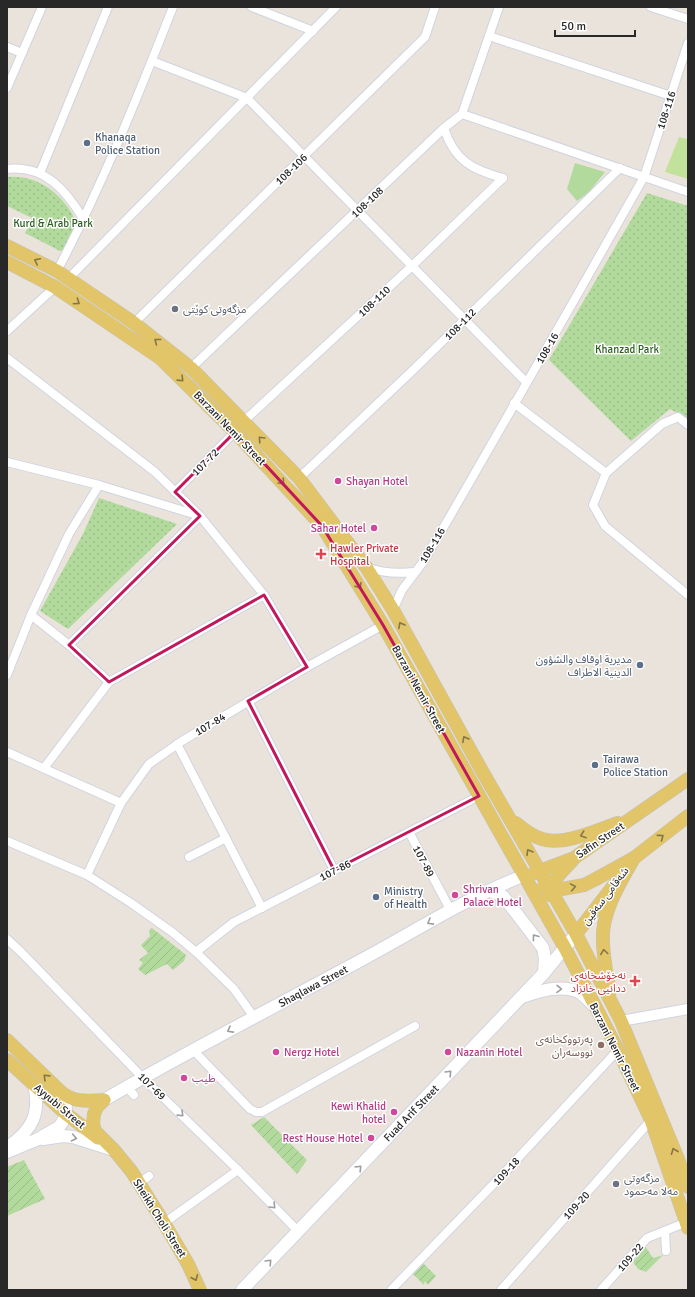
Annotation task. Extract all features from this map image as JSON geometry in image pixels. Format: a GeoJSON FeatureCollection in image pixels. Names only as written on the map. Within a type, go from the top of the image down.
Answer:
{"type":"FeatureCollection","features":[{"type":"Feature","properties":{"kind":"main road","name":"Barzani Nemir Street"},"geometry":{"type":"LineString","coordinates":[[7,246],[57,270],[134,323],[192,368],[299,478],[366,567],[393,610],[576,934],[620,1021],[678,1159],[688,1187]]}},
{"type":"Feature","properties":{"kind":"main road","name":"Barzani Nemir Street"},"geometry":{"type":"LineString","coordinates":[[7,262],[55,287],[160,358],[235,432],[322,526],[383,625],[523,876],[565,948],[618,1050],[651,1120],[687,1226]]}},
{"type":"Feature","properties":{"kind":"main road","name":"Safin Street"},"geometry":{"type":"LineString","coordinates":[[523,876],[574,858],[688,778]]}},
{"type":"Feature","properties":{"kind":"main road"},"geometry":{"type":"LineString","coordinates":[[523,876],[550,888],[562,889],[584,885],[634,858],[688,816]]}},
{"type":"Feature","properties":{"kind":"main road"},"geometry":{"type":"LineString","coordinates":[[510,818],[535,837],[551,841],[571,839],[633,818]]}},
{"type":"Feature","properties":{"kind":"main road"},"geometry":{"type":"LineString","coordinates":[[556,932],[549,913],[548,900],[550,888],[557,876],[574,858]]}},
{"type":"Feature","properties":{"kind":"main road"},"geometry":{"type":"LineString","coordinates":[[612,1004],[602,939],[605,918],[616,891],[634,858]]}},
{"type":"Feature","properties":{"kind":"main road","name":"شەقامی سەفین"},"geometry":{"type":"LineString","coordinates":[[576,934],[634,858]]}},
{"type":"Feature","properties":{"kind":"main road","name":"Shaqlawa Street"},"geometry":{"type":"LineString","coordinates":[[104,1100],[131,1091],[143,1078],[193,1050],[490,890],[523,876]]}},
{"type":"Feature","properties":{"kind":"main road"},"geometry":{"type":"LineString","coordinates":[[490,890],[503,896],[544,948],[544,973]]}},
{"type":"Feature","properties":{"kind":"main road","name":"Fuad Arif Street"},"geometry":{"type":"LineString","coordinates":[[242,1290],[544,973],[576,934]]}},
{"type":"Feature","properties":{"kind":"main road"},"geometry":{"type":"LineString","coordinates":[[521,997],[560,988],[580,993],[595,1006]]}},
{"type":"Feature","properties":{"kind":"main road","name":"Ayyubi Street"},"geometry":{"type":"LineString","coordinates":[[7,1040],[68,1097],[82,1101],[104,1100]]}},
{"type":"Feature","properties":{"kind":"main road","name":"Ayyubi Street"},"geometry":{"type":"LineString","coordinates":[[7,1060],[66,1113],[114,1150]]}},
{"type":"Feature","properties":{"kind":"main road"},"geometry":{"type":"LineString","coordinates":[[7,1148],[24,1135],[35,1116],[37,1105],[34,1084]]}},
{"type":"Feature","properties":{"kind":"main road"},"geometry":{"type":"LineString","coordinates":[[7,1152],[36,1140],[62,1124],[66,1113],[66,1102],[60,1091]]}},
{"type":"Feature","properties":{"kind":"main road"},"geometry":{"type":"LineString","coordinates":[[104,1100],[96,1110],[93,1117],[93,1124],[95,1131],[114,1150]]}},
{"type":"Feature","properties":{"kind":"main road"},"geometry":{"type":"LineString","coordinates":[[36,1140],[63,1136],[72,1137],[114,1150]]}},
{"type":"Feature","properties":{"kind":"main road","name":"Sheikh Choli Street"},"geometry":{"type":"LineString","coordinates":[[114,1150],[132,1172],[144,1180],[164,1223],[193,1273],[200,1290]]}},
{"type":"Feature","properties":{"kind":"street"},"geometry":{"type":"LineString","coordinates":[[7,88],[42,7]]}},
{"type":"Feature","properties":{"kind":"street"},"geometry":{"type":"LineString","coordinates":[[40,173],[108,7]]}},
{"type":"Feature","properties":{"kind":"street"},"geometry":{"type":"LineString","coordinates":[[57,270],[84,220],[152,61],[173,7]]}},
{"type":"Feature","properties":{"kind":"street"},"geometry":{"type":"LineString","coordinates":[[252,7],[313,31]]}},
{"type":"Feature","properties":{"kind":"street"},"geometry":{"type":"LineString","coordinates":[[68,278],[336,7]]}},
{"type":"Feature","properties":{"kind":"street","name":"108-106"},"geometry":{"type":"LineString","coordinates":[[134,323],[424,37],[435,7]]}},
{"type":"Feature","properties":{"kind":"street"},"geometry":{"type":"LineString","coordinates":[[499,7],[462,114],[688,192]]}},
{"type":"Feature","properties":{"kind":"street"},"geometry":{"type":"LineString","coordinates":[[651,7],[688,19]]}},
{"type":"Feature","properties":{"kind":"street"},"geometry":{"type":"LineString","coordinates":[[489,36],[671,96]]}},
{"type":"Feature","properties":{"kind":"street","name":"108-116"},"geometry":{"type":"LineString","coordinates":[[644,177],[688,43]]}},
{"type":"Feature","properties":{"kind":"street"},"geometry":{"type":"LineString","coordinates":[[7,47],[22,53]]}},
{"type":"Feature","properties":{"kind":"street"},"geometry":{"type":"LineString","coordinates":[[152,61],[247,98],[526,382]]}},
{"type":"Feature","properties":{"kind":"street","name":"108-108"},"geometry":{"type":"LineString","coordinates":[[192,368],[444,128],[462,114]]}},
{"type":"Feature","properties":{"kind":"street","name":"108-110"},"geometry":{"type":"LineString","coordinates":[[244,421],[412,266],[503,178],[473,168],[459,156],[448,142],[444,128]]}},
{"type":"Feature","properties":{"kind":"street"},"geometry":{"type":"LineString","coordinates":[[7,169],[17,168],[40,173],[59,186],[73,202],[84,220]]}},
{"type":"Feature","properties":{"kind":"street","name":"108-112"},"geometry":{"type":"LineString","coordinates":[[299,478],[412,372],[464,319],[620,168]]}},
{"type":"Feature","properties":{"kind":"street","name":"108-16"},"geometry":{"type":"LineString","coordinates":[[449,518],[644,177]]}},
{"type":"Feature","properties":{"kind":"street"},"geometry":{"type":"LineString","coordinates":[[7,331],[55,287]]}},
{"type":"Feature","properties":{"kind":"street"},"geometry":{"type":"LineString","coordinates":[[7,358],[155,472],[200,516],[264,595],[307,666]]}},
{"type":"Feature","properties":{"kind":"street"},"geometry":{"type":"LineString","coordinates":[[514,402],[606,473]]}},
{"type":"Feature","properties":{"kind":"street"},"geometry":{"type":"LineString","coordinates":[[688,425],[678,417],[662,424],[606,473],[593,505],[605,526],[688,595]]}},
{"type":"Feature","properties":{"kind":"street","name":"107-72"},"geometry":{"type":"LineString","coordinates":[[175,492],[235,432]]}},
{"type":"Feature","properties":{"kind":"street"},"geometry":{"type":"LineString","coordinates":[[7,462],[99,485],[200,516]]}},
{"type":"Feature","properties":{"kind":"street"},"geometry":{"type":"LineString","coordinates":[[7,675],[31,615],[69,534],[99,485]]}},
{"type":"Feature","properties":{"kind":"street"},"geometry":{"type":"LineString","coordinates":[[69,645],[200,516]]}},
{"type":"Feature","properties":{"kind":"street","name":"108-116"},"geometry":{"type":"LineString","coordinates":[[393,610],[402,590],[423,562],[449,518]]}},
{"type":"Feature","properties":{"kind":"street","name":"108-116"},"geometry":{"type":"LineString","coordinates":[[366,567],[397,574],[414,572]]}},
{"type":"Feature","properties":{"kind":"street"},"geometry":{"type":"LineString","coordinates":[[44,768],[109,682],[264,595]]}},
{"type":"Feature","properties":{"kind":"street"},"geometry":{"type":"LineString","coordinates":[[31,615],[69,645],[109,682]]}},
{"type":"Feature","properties":{"kind":"street","name":"107-84"},"geometry":{"type":"LineString","coordinates":[[87,875],[121,803],[149,764],[177,744],[248,701],[307,666],[383,625]]}},
{"type":"Feature","properties":{"kind":"street"},"geometry":{"type":"LineString","coordinates":[[248,701],[334,870]]}},
{"type":"Feature","properties":{"kind":"street"},"geometry":{"type":"LineString","coordinates":[[177,744],[262,908]]}},
{"type":"Feature","properties":{"kind":"street"},"geometry":{"type":"LineString","coordinates":[[7,752],[121,803]]}},
{"type":"Feature","properties":{"kind":"street","name":"107-86"},"geometry":{"type":"LineString","coordinates":[[196,952],[234,922],[479,796]]}},
{"type":"Feature","properties":{"kind":"street","name":"107-89"},"geometry":{"type":"LineString","coordinates":[[409,832],[451,911]]}},
{"type":"Feature","properties":{"kind":"street"},"geometry":{"type":"LineString","coordinates":[[189,857],[226,838]]}},
{"type":"Feature","properties":{"kind":"street"},"geometry":{"type":"LineString","coordinates":[[7,841],[87,875],[131,903],[172,932],[196,952],[234,989],[254,1017]]}},
{"type":"Feature","properties":{"kind":"street","name":"107-69"},"geometry":{"type":"LineString","coordinates":[[7,939],[143,1078],[238,1170],[298,1231]]}},
{"type":"Feature","properties":{"kind":"street"},"geometry":{"type":"LineString","coordinates":[[620,1021],[688,1009]]}},
{"type":"Feature","properties":{"kind":"street"},"geometry":{"type":"LineString","coordinates":[[193,1050],[250,1109],[256,1112],[262,1112],[415,1026]]}},
{"type":"Feature","properties":{"kind":"street","name":"109-18"},"geometry":{"type":"LineString","coordinates":[[390,1290],[503,1175],[618,1050]]}},
{"type":"Feature","properties":{"kind":"street","name":"109-20"},"geometry":{"type":"LineString","coordinates":[[501,1290],[651,1120]]}},
{"type":"Feature","properties":{"kind":"street"},"geometry":{"type":"LineString","coordinates":[[164,1223],[238,1170]]}},
{"type":"Feature","properties":{"kind":"street","name":"109-22"},"geometry":{"type":"LineString","coordinates":[[601,1290],[647,1238],[665,1231],[687,1226]]}},
{"type":"Feature","properties":{"kind":"street"},"geometry":{"type":"LineString","coordinates":[[665,1231],[666,1251]]}},
{"type":"Feature","properties":{"kind":"highlighted area"},"geometry":{"type":"Polygon","coordinates":[[[235,432],[322,526],[383,625],[479,796],[334,870],[248,701],[307,667],[264,595],[109,682],[69,645],[200,516],[175,492],[235,432]]]}},
{"type":"Feature","properties":{"kind":"green space"},"geometry":{"type":"Polygon","coordinates":[[[679,137],[688,139],[688,179],[665,172],[679,137]]]}},
{"type":"Feature","properties":{"kind":"green space"},"geometry":{"type":"Polygon","coordinates":[[[575,163],[605,172],[589,192],[577,201],[567,189],[575,163]]]}},
{"type":"Feature","properties":{"kind":"green space","name":"Kurd & Arab Park"},"geometry":{"type":"Polygon","coordinates":[[[7,177],[19,177],[39,183],[49,188],[64,202],[76,221],[66,249],[60,251],[25,233],[32,218],[7,206],[7,177]]]}},
{"type":"Feature","properties":{"kind":"green space","name":"Khanzad Park"},"geometry":{"type":"Polygon","coordinates":[[[647,193],[688,206],[688,420],[670,409],[631,441],[549,360],[647,193]]]}},
{"type":"Feature","properties":{"kind":"green space"},"geometry":{"type":"Polygon","coordinates":[[[99,498],[177,524],[68,629],[40,611],[83,534],[99,498]]]}},
{"type":"Feature","properties":{"kind":"green space"},"geometry":{"type":"Polygon","coordinates":[[[152,928],[186,955],[184,961],[173,970],[167,964],[145,975],[138,969],[143,963],[139,960],[148,953],[141,945],[150,936],[149,931],[152,928]]]}},
{"type":"Feature","properties":{"kind":"green space"},"geometry":{"type":"Polygon","coordinates":[[[264,1117],[307,1160],[297,1174],[251,1125],[264,1117]]]}},
{"type":"Feature","properties":{"kind":"green space"},"geometry":{"type":"Polygon","coordinates":[[[24,1160],[45,1199],[7,1216],[7,1167],[24,1160]]]}},
{"type":"Feature","properties":{"kind":"green space"},"geometry":{"type":"Polygon","coordinates":[[[645,1246],[653,1258],[663,1255],[646,1272],[638,1269],[633,1262],[645,1246]]]}},
{"type":"Feature","properties":{"kind":"green space"},"geometry":{"type":"Polygon","coordinates":[[[422,1262],[436,1276],[428,1285],[425,1281],[424,1285],[412,1273],[422,1262]]]}},
{"type":"Feature","properties":{"kind":"place","name":"Khanaqa Police Station"},"geometry":{"type":"Point","coordinates":[87,143]}},
{"type":"Feature","properties":{"kind":"place","name":"مزگەوتی کوێتی"},"geometry":{"type":"Point","coordinates":[175,309]}},
{"type":"Feature","properties":{"kind":"place","name":"Shayan Hotel"},"geometry":{"type":"Point","coordinates":[338,481]}},
{"type":"Feature","properties":{"kind":"place","name":"Sahar Hotel"},"geometry":{"type":"Point","coordinates":[374,528]}},
{"type":"Feature","properties":{"kind":"place","name":"Hawler Private Hospital"},"geometry":{"type":"Point","coordinates":[321,554]}},
{"type":"Feature","properties":{"kind":"place","name":"مديرية اوقاف والشؤون الدينية الاطراف"},"geometry":{"type":"Point","coordinates":[640,665]}},
{"type":"Feature","properties":{"kind":"place","name":"Tairawa Police Station"},"geometry":{"type":"Point","coordinates":[595,765]}},
{"type":"Feature","properties":{"kind":"place","name":"Shrivan Palace Hotel"},"geometry":{"type":"Point","coordinates":[455,895]}},
{"type":"Feature","properties":{"kind":"place","name":"Ministry of Health"},"geometry":{"type":"Point","coordinates":[376,897]}},
{"type":"Feature","properties":{"kind":"place","name":"نەخۆشخانەی ددانیی خانزاد"},"geometry":{"type":"Point","coordinates":[635,981]}},
{"type":"Feature","properties":{"kind":"place","name":"پەرتووکخانەی نووسەران"},"geometry":{"type":"Point","coordinates":[601,1045]}},
{"type":"Feature","properties":{"kind":"place","name":"Nergz Hotel"},"geometry":{"type":"Point","coordinates":[276,1052]}},
{"type":"Feature","properties":{"kind":"place","name":"Nazanin Hotel"},"geometry":{"type":"Point","coordinates":[448,1052]}},
{"type":"Feature","properties":{"kind":"place","name":"طيب"},"geometry":{"type":"Point","coordinates":[184,1078]}},
{"type":"Feature","properties":{"kind":"place","name":"Kewi Khalid hotel"},"geometry":{"type":"Point","coordinates":[394,1112]}},
{"type":"Feature","properties":{"kind":"place","name":"Rest House Hotel"},"geometry":{"type":"Point","coordinates":[371,1138]}},
{"type":"Feature","properties":{"kind":"place","name":"مزگەوتی مەلا مەحمود"},"geometry":{"type":"Point","coordinates":[616,1184]}}]}
